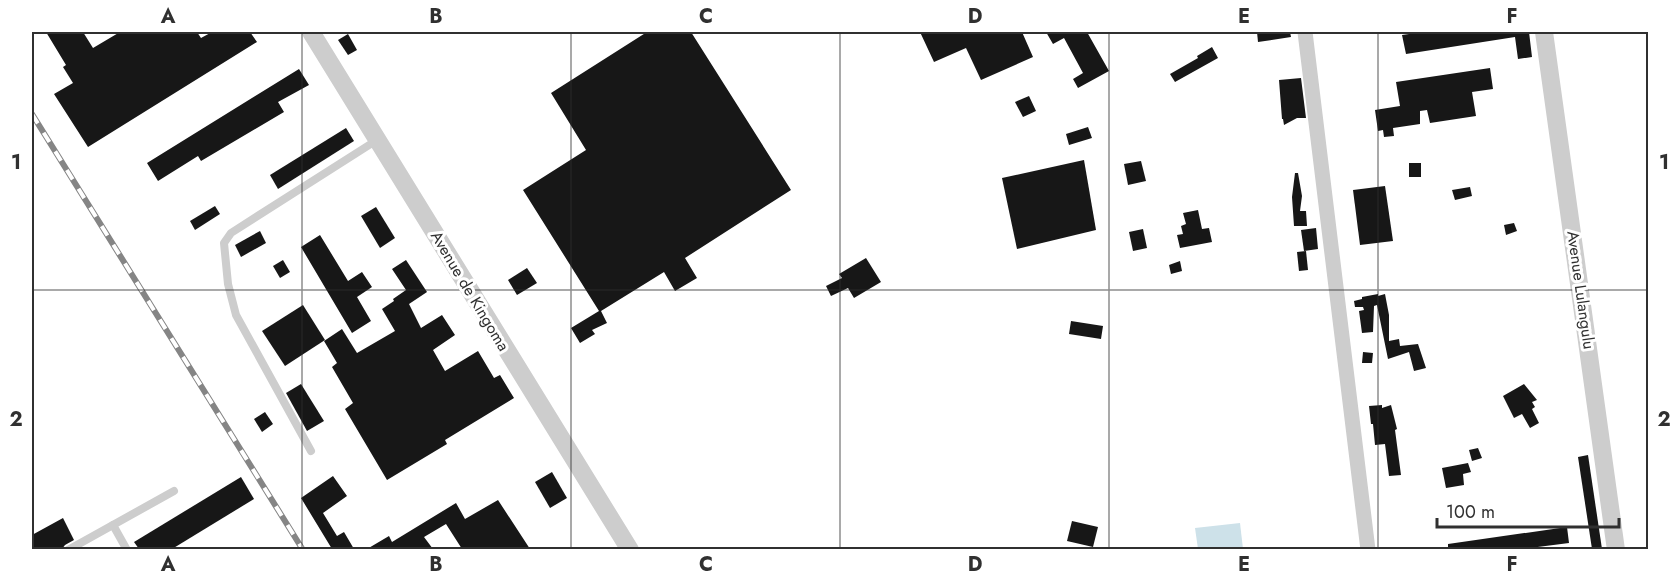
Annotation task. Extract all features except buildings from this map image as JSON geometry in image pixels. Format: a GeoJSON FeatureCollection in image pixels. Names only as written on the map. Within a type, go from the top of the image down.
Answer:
{"type":"FeatureCollection","features":[{"type":"Feature","properties":{"kind":"street","name":"Avenue de Kingoma"},"geometry":{"type":"LineString","coordinates":[[311,32],[630,549]]}},
{"type":"Feature","properties":{"kind":"street"},"geometry":{"type":"LineString","coordinates":[[1305,32],[1368,549]]}},
{"type":"Feature","properties":{"kind":"street","name":"Avenue Lulangulu"},"geometry":{"type":"LineString","coordinates":[[1544,32],[1616,549]]}},
{"type":"Feature","properties":{"kind":"lane"},"geometry":{"type":"LineString","coordinates":[[311,451],[236,315],[228,284],[224,243],[231,233],[378,139]]}},
{"type":"Feature","properties":{"kind":"lane"},"geometry":{"type":"LineString","coordinates":[[68,549],[174,490]]}},
{"type":"Feature","properties":{"kind":"lane"},"geometry":{"type":"LineString","coordinates":[[113,525],[127,549]]}},
{"type":"Feature","properties":{"kind":"shaded area"},"geometry":{"type":"Polygon","coordinates":[[[1240,523],[1243,549],[1198,549],[1195,528],[1240,523]]]}},
{"type":"Feature","properties":{"kind":"railway"},"geometry":{"type":"LineString","coordinates":[[32,114],[303,550]]}}]}
